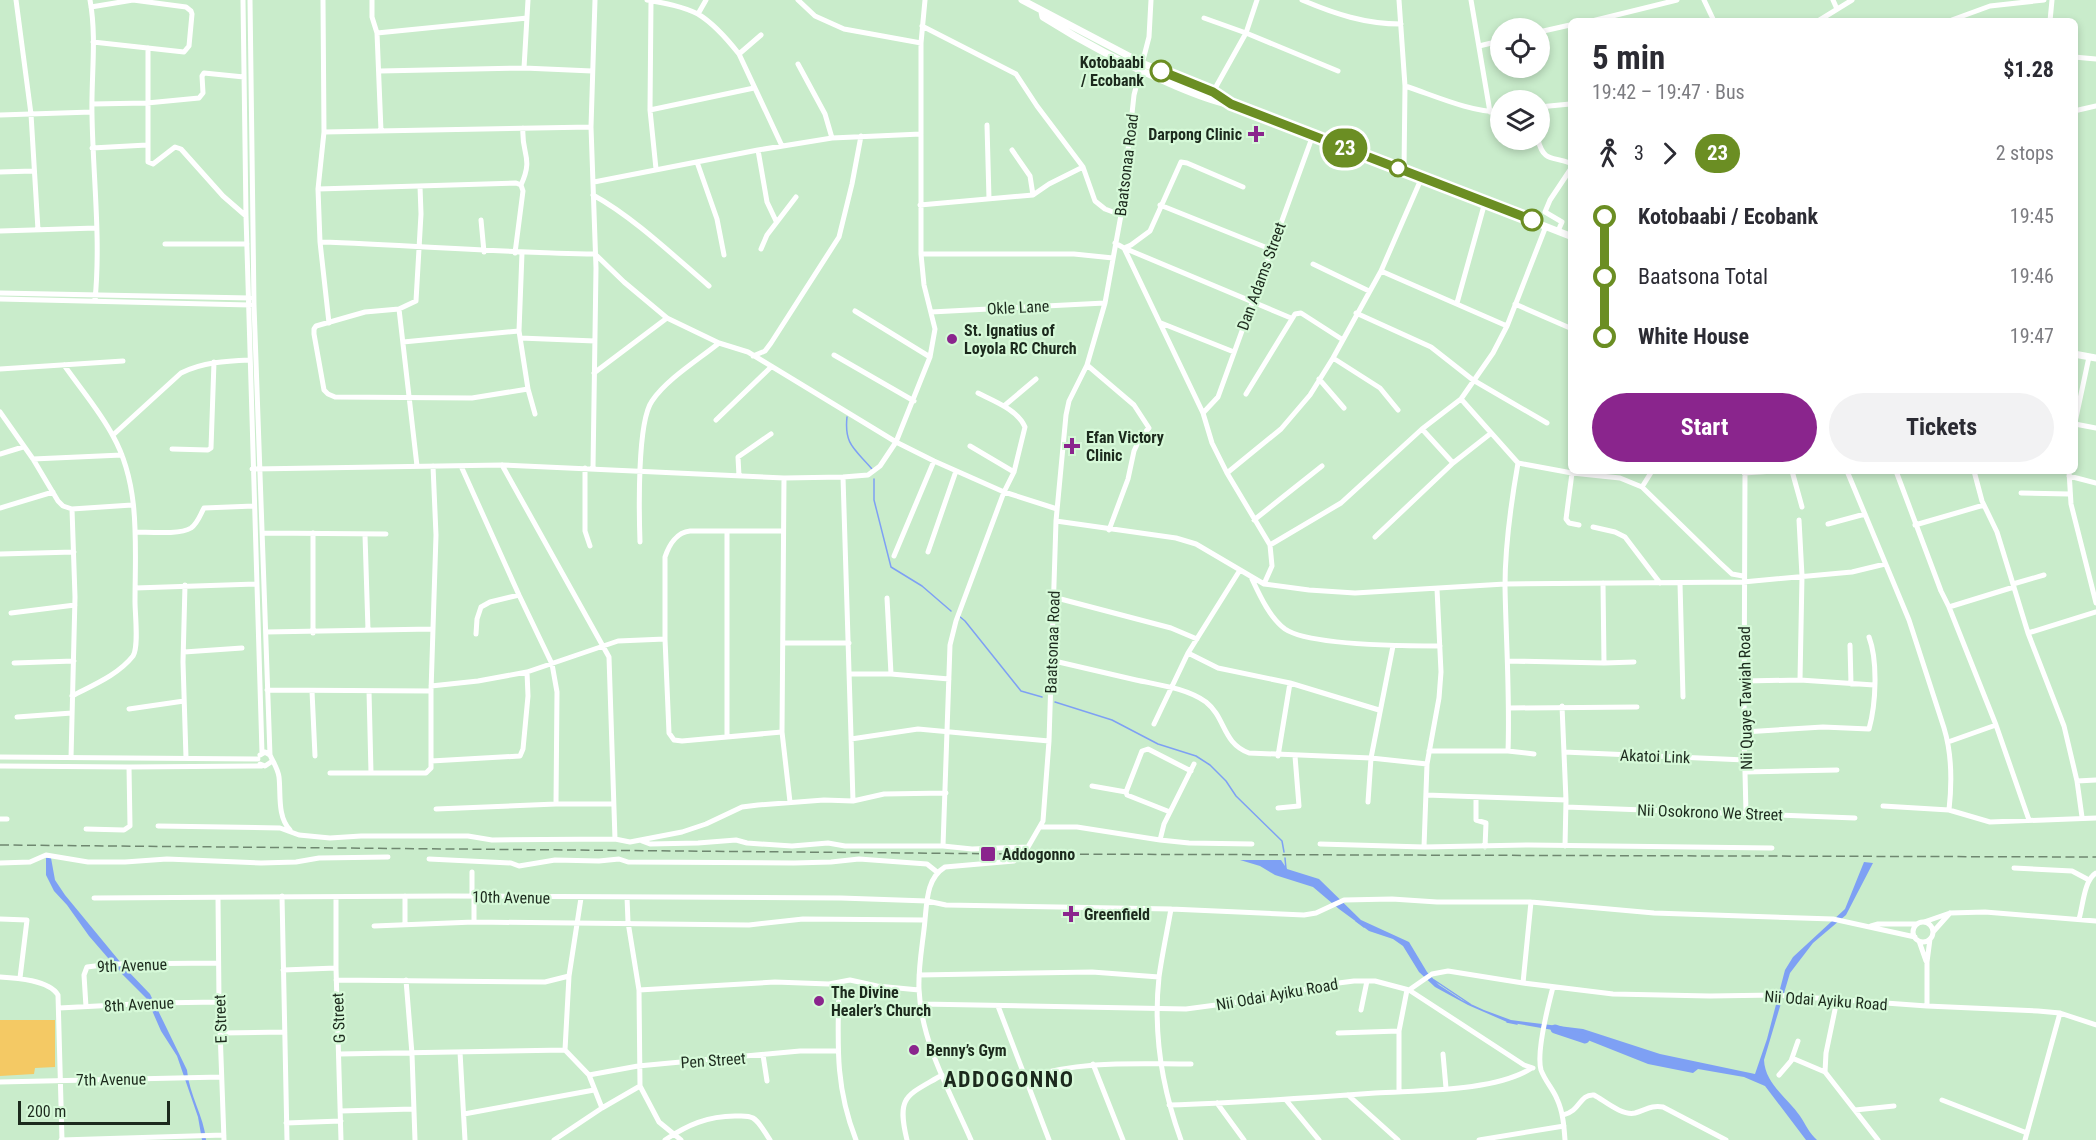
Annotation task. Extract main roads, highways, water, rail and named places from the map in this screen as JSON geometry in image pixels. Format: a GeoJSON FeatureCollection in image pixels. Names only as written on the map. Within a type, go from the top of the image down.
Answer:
{"type":"FeatureCollection","features":[{"type":"Feature","properties":{"kind":"main road"},"geometry":{"type":"LineString","coordinates":[[1022,0],[1042,12],[1043,17],[1082,41],[1214,101],[1231,104],[1313,135],[1568,235]]}},
{"type":"Feature","properties":{"kind":"main road"},"geometry":{"type":"LineString","coordinates":[[1142,68],[1213,92],[1231,104]]}},
{"type":"Feature","properties":{"kind":"main road"},"geometry":{"type":"LineString","coordinates":[[2078,355],[2093,357]]}},
{"type":"Feature","properties":{"kind":"water"},"geometry":{"type":"Polygon","coordinates":[[[46,858],[51,858],[55,880],[65,895],[126,969],[150,994],[187,1070],[206,1140],[202,1140],[198,1117],[177,1056],[161,1031],[147,999],[89,936],[54,891],[46,875],[46,858]]]}},
{"type":"Feature","properties":{"kind":"water"},"geometry":{"type":"Polygon","coordinates":[[[1240,860],[1281,860],[1287,869],[1319,879],[1361,920],[1409,942],[1427,972],[1439,985],[1462,1000],[1484,1010],[1511,1020],[1583,1029],[1660,1054],[1755,1074],[1767,1039],[1785,970],[1793,957],[1845,909],[1864,862],[1873,863],[1846,915],[1813,943],[1790,973],[1764,1060],[1765,1069],[1773,1084],[1795,1109],[1817,1140],[1806,1140],[1765,1086],[1744,1077],[1698,1069],[1693,1073],[1648,1064],[1570,1033],[1507,1022],[1468,1005],[1435,987],[1419,972],[1403,946],[1393,939],[1369,931],[1313,887],[1275,875],[1260,866],[1240,860]]]}},
{"type":"Feature","properties":{"kind":"waterway"},"geometry":{"type":"LineString","coordinates":[[847,417],[849,440],[872,469]]}},
{"type":"Feature","properties":{"kind":"waterway"},"geometry":{"type":"LineString","coordinates":[[874,479],[874,500],[891,567],[922,586],[951,611]]}},
{"type":"Feature","properties":{"kind":"waterway"},"geometry":{"type":"LineString","coordinates":[[959,616],[1021,691],[1042,697]]}},
{"type":"Feature","properties":{"kind":"waterway"},"geometry":{"type":"LineString","coordinates":[[1055,702],[1112,720],[1158,744],[1196,756],[1210,765],[1226,781],[1236,796],[1282,841],[1284,852]]}},
{"type":"Feature","properties":{"kind":"waterway"},"geometry":{"type":"LineString","coordinates":[[1285,858],[1286,869]]}},
{"type":"Feature","properties":{"kind":"waterway"},"geometry":{"type":"LineString","coordinates":[[1356,921],[1364,927]]}},
{"type":"Feature","properties":{"kind":"waterway"},"geometry":{"type":"LineString","coordinates":[[1434,980],[1470,1004]]}},
{"type":"Feature","properties":{"kind":"waterway"},"geometry":{"type":"LineString","coordinates":[[1507,1022],[1517,1024]]}},
{"type":"Feature","properties":{"kind":"waterway"},"geometry":{"type":"LineString","coordinates":[[1555,1029],[1585,1039]]}},
{"type":"Feature","properties":{"kind":"railway"},"geometry":{"type":"LineString","coordinates":[[0,845],[1022,854],[2096,857]]}},
{"type":"Feature","properties":{"kind":"place","name":"Kotobaabi / Ecobank"},"geometry":{"type":"Point","coordinates":[1161,71]}},
{"type":"Feature","properties":{"kind":"place","name":"Darpong Clinic"},"geometry":{"type":"Point","coordinates":[1256,134]}},
{"type":"Feature","properties":{"kind":"place","name":"St. Ignatius of Loyola RC Church"},"geometry":{"type":"Point","coordinates":[952,339]}},
{"type":"Feature","properties":{"kind":"place","name":"Efan Victory Clinic"},"geometry":{"type":"Point","coordinates":[1072,446]}},
{"type":"Feature","properties":{"kind":"place","name":"Addogonno"},"geometry":{"type":"Point","coordinates":[988,854]}},
{"type":"Feature","properties":{"kind":"place","name":"Greenfield"},"geometry":{"type":"Point","coordinates":[1071,914]}},
{"type":"Feature","properties":{"kind":"place","name":"The Divine Healer’s Church"},"geometry":{"type":"Point","coordinates":[819,1001]}},
{"type":"Feature","properties":{"kind":"place","name":"Benny’s Gym"},"geometry":{"type":"Point","coordinates":[914,1050]}},
{"type":"Feature","properties":{"kind":"district","name":"ADDOGONNO"},"geometry":{"type":"Point","coordinates":[1009,1079]}}]}
